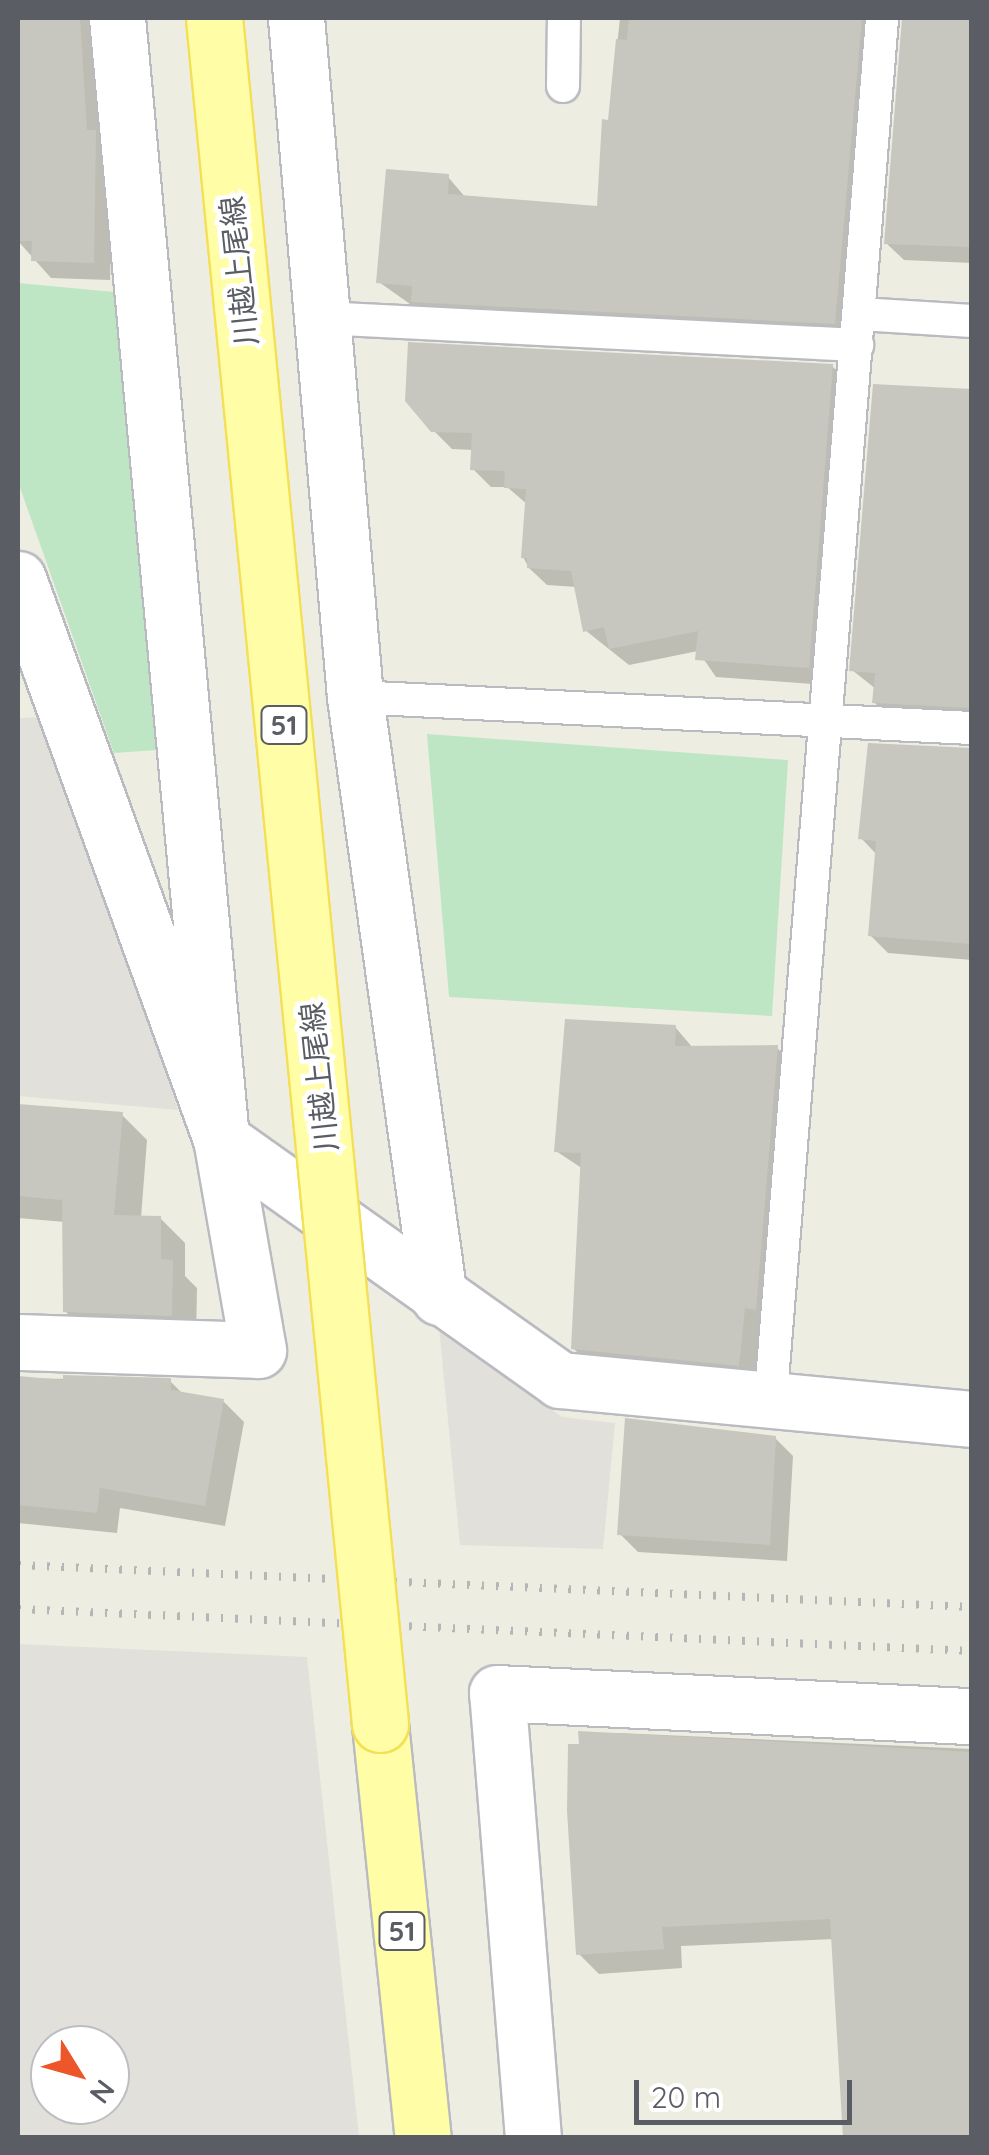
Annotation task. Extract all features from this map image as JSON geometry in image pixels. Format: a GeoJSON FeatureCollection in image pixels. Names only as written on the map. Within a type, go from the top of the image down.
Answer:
{"type":"FeatureCollection","features":[{"type":"Feature","properties":{"kind":"main road","name":"川越上尾線"},"geometry":{"type":"LineString","coordinates":[[214,18],[423,2138]]}},
{"type":"Feature","properties":{"kind":"street"},"geometry":{"type":"LineString","coordinates":[[18,1342],[258,1350],[222,1139],[117,18]]}},
{"type":"Feature","properties":{"kind":"street"},"geometry":{"type":"LineString","coordinates":[[296,18],[355,697],[439,1297]]}},
{"type":"Feature","properties":{"kind":"street"},"geometry":{"type":"LineString","coordinates":[[18,580],[38,696],[222,1139],[560,1380],[770,1404],[972,1419]]}},
{"type":"Feature","properties":{"kind":"street"},"geometry":{"type":"LineString","coordinates":[[532,2138],[497,1694],[972,1716]]}},
{"type":"Feature","properties":{"kind":"lane"},"geometry":{"type":"LineString","coordinates":[[562,86],[564,18]]}},
{"type":"Feature","properties":{"kind":"lane"},"geometry":{"type":"LineString","coordinates":[[770,1404],[882,18]]}},
{"type":"Feature","properties":{"kind":"lane"},"geometry":{"type":"LineString","coordinates":[[322,318],[859,329],[972,321]]}},
{"type":"Feature","properties":{"kind":"lane"},"geometry":{"type":"LineString","coordinates":[[355,697],[972,728]]}},
{"type":"Feature","properties":{"kind":"shaded area"},"geometry":{"type":"Polygon","coordinates":[[[46,717],[178,1110],[18,1096],[18,718],[46,717]]]}},
{"type":"Feature","properties":{"kind":"shaded area"},"geometry":{"type":"Polygon","coordinates":[[[439,1327],[562,1417],[615,1423],[603,1549],[460,1545],[439,1327]]]}},
{"type":"Feature","properties":{"kind":"shaded area"},"geometry":{"type":"Polygon","coordinates":[[[18,1644],[307,1657],[359,2137],[18,2137],[18,1644]]]}},
{"type":"Feature","properties":{"kind":"green space"},"geometry":{"type":"Polygon","coordinates":[[[18,283],[114,292],[157,750],[114,753],[18,482],[18,283]]]}},
{"type":"Feature","properties":{"kind":"green space"},"geometry":{"type":"Polygon","coordinates":[[[427,734],[788,760],[772,1016],[449,997],[427,734]]]}},
{"type":"Feature","properties":{"kind":"building"},"geometry":{"type":"Polygon","coordinates":[[[18,18],[80,18],[87,130],[96,130],[94,263],[31,261],[32,241],[18,241],[18,18]]]}},
{"type":"Feature","properties":{"kind":"building"},"geometry":{"type":"Polygon","coordinates":[[[629,18],[862,18],[835,324],[411,302],[412,286],[376,283],[386,169],[449,174],[448,194],[597,206],[602,119],[608,120],[616,39],[627,40],[629,18]]]}},
{"type":"Feature","properties":{"kind":"building"},"geometry":{"type":"Polygon","coordinates":[[[902,18],[972,18],[972,247],[884,244],[902,18]]]}},
{"type":"Feature","properties":{"kind":"building"},"geometry":{"type":"Polygon","coordinates":[[[408,342],[833,364],[809,668],[695,660],[698,631],[609,649],[604,627],[583,632],[571,571],[527,568],[527,558],[521,558],[526,489],[504,488],[505,471],[470,470],[472,433],[431,432],[405,401],[408,342]]]}},
{"type":"Feature","properties":{"kind":"building"},"geometry":{"type":"Polygon","coordinates":[[[873,384],[972,389],[972,708],[872,703],[875,673],[849,671],[873,384]]]}},
{"type":"Feature","properties":{"kind":"building"},"geometry":{"type":"Polygon","coordinates":[[[868,743],[972,748],[972,944],[868,936],[876,841],[858,839],[868,743]]]}},
{"type":"Feature","properties":{"kind":"building"},"geometry":{"type":"Polygon","coordinates":[[[565,1019],[676,1025],[675,1046],[778,1045],[756,1310],[745,1308],[739,1366],[571,1349],[581,1153],[554,1152],[565,1019]]]}},
{"type":"Feature","properties":{"kind":"building"},"geometry":{"type":"Polygon","coordinates":[[[18,1104],[123,1112],[114,1215],[161,1216],[161,1259],[173,1260],[172,1316],[63,1312],[62,1200],[18,1196],[18,1104]]]}},
{"type":"Feature","properties":{"kind":"building"},"geometry":{"type":"Polygon","coordinates":[[[63,1375],[171,1378],[171,1390],[224,1399],[205,1506],[100,1488],[97,1513],[18,1505],[18,1376],[63,1380],[63,1375]]]}},
{"type":"Feature","properties":{"kind":"building"},"geometry":{"type":"Polygon","coordinates":[[[625,1418],[776,1436],[770,1545],[617,1535],[625,1418]]]}},
{"type":"Feature","properties":{"kind":"building"},"geometry":{"type":"Polygon","coordinates":[[[578,1731],[972,1752],[972,2138],[843,2138],[830,1919],[662,1927],[664,1949],[576,1955],[567,1811],[568,1744],[579,1744],[578,1731]]]}},
{"type":"Feature","properties":{"kind":"railway"},"geometry":{"type":"LineString","coordinates":[[18,1565],[972,1607]]}},
{"type":"Feature","properties":{"kind":"railway"},"geometry":{"type":"LineString","coordinates":[[18,1609],[972,1651]]}}]}
